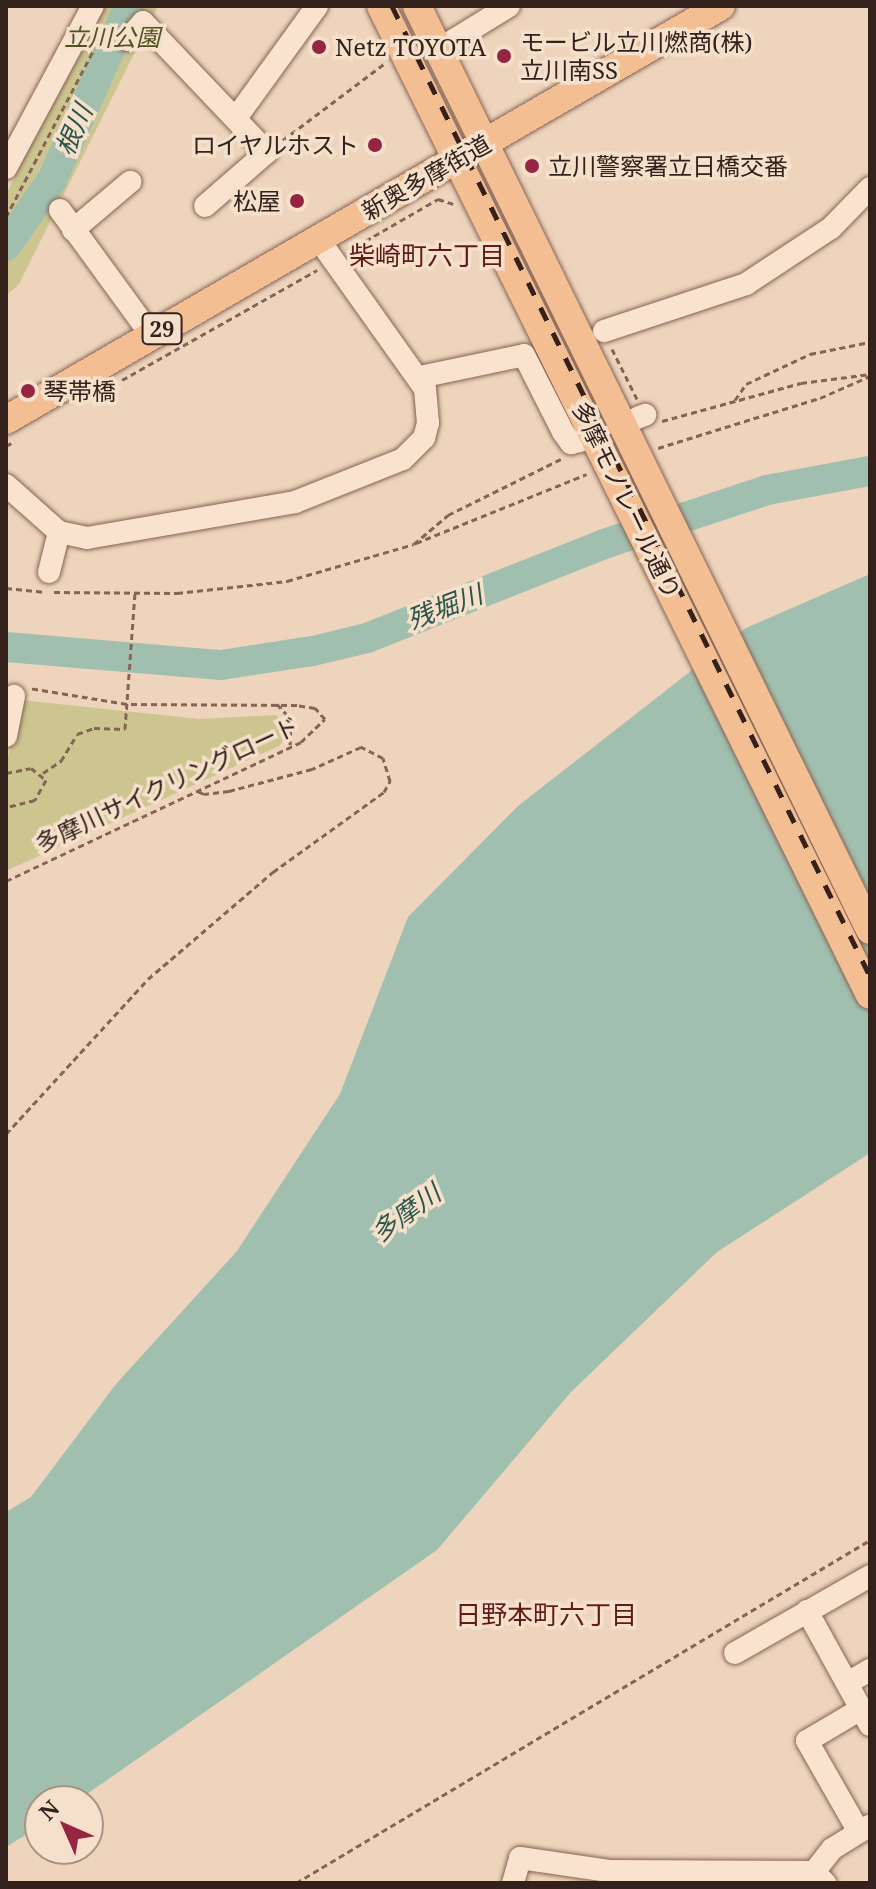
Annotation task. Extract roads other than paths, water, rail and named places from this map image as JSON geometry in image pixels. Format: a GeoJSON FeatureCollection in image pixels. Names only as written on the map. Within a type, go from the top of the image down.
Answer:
{"type":"FeatureCollection","features":[{"type":"Feature","properties":{"kind":"main road","name":"多摩モノレール通り"},"geometry":{"type":"LineString","coordinates":[[381,6],[606,472],[870,995]]}},
{"type":"Feature","properties":{"kind":"main road","name":"多摩モノレール通り"},"geometry":{"type":"LineString","coordinates":[[417,6],[645,458],[870,930]]}},
{"type":"Feature","properties":{"kind":"main road","name":"新奥多摩街道"},"geometry":{"type":"LineString","coordinates":[[13,429],[151,335],[326,250],[457,158],[721,6]]}},
{"type":"Feature","properties":{"kind":"street"},"geometry":{"type":"LineString","coordinates":[[6,168],[93,6]]}},
{"type":"Feature","properties":{"kind":"street"},"geometry":{"type":"LineString","coordinates":[[236,118],[317,6]]}},
{"type":"Feature","properties":{"kind":"street"},"geometry":{"type":"LineString","coordinates":[[439,49],[509,6]]}},
{"type":"Feature","properties":{"kind":"street"},"geometry":{"type":"LineString","coordinates":[[127,40],[146,14],[267,152],[205,206]]}},
{"type":"Feature","properties":{"kind":"street"},"geometry":{"type":"LineString","coordinates":[[73,230],[130,182]]}},
{"type":"Feature","properties":{"kind":"street"},"geometry":{"type":"LineString","coordinates":[[604,331],[746,284],[831,228],[870,188]]}},
{"type":"Feature","properties":{"kind":"street"},"geometry":{"type":"LineString","coordinates":[[60,210],[151,335]]}},
{"type":"Feature","properties":{"kind":"street"},"geometry":{"type":"LineString","coordinates":[[6,485],[59,532],[87,538],[295,502],[376,473],[403,459],[424,438],[428,423],[420,377],[326,250]]}},
{"type":"Feature","properties":{"kind":"street"},"geometry":{"type":"LineString","coordinates":[[420,377],[524,355],[575,442]]}},
{"type":"Feature","properties":{"kind":"street"},"geometry":{"type":"LineString","coordinates":[[49,572],[59,532]]}},
{"type":"Feature","properties":{"kind":"street"},"geometry":{"type":"LineString","coordinates":[[6,736],[18,692]]}},
{"type":"Feature","properties":{"kind":"street"},"geometry":{"type":"LineString","coordinates":[[735,1653],[870,1576]]}},
{"type":"Feature","properties":{"kind":"street"},"geometry":{"type":"LineString","coordinates":[[513,1883],[520,1858],[609,1871],[820,1877],[832,1849],[864,1829],[807,1741],[866,1717],[807,1611]]}},
{"type":"Feature","properties":{"kind":"street"},"geometry":{"type":"LineString","coordinates":[[848,1683],[870,1670]]}},
{"type":"Feature","properties":{"kind":"water","name":"多摩川"},"geometry":{"type":"Polygon","coordinates":[[[870,574],[870,1153],[717,1252],[571,1392],[437,1550],[100,1785],[24,1785],[24,1836],[6,1847],[6,1512],[31,1497],[116,1384],[237,1251],[340,1094],[408,917],[518,806],[746,628],[870,574]]]}},
{"type":"Feature","properties":{"kind":"waterway","name":"根川"},"geometry":{"type":"LineString","coordinates":[[6,246],[52,180],[129,6]]}},
{"type":"Feature","properties":{"kind":"waterway","name":"残堀川"},"geometry":{"type":"LineString","coordinates":[[6,647],[221,665],[313,651],[367,638],[604,544],[767,490],[870,471]]}},
{"type":"Feature","properties":{"kind":"railway"},"geometry":{"type":"LineString","coordinates":[[392,6],[870,976]]}},
{"type":"Feature","properties":{"kind":"place","name":"Netz TOYOTA"},"geometry":{"type":"Point","coordinates":[319,47]}},
{"type":"Feature","properties":{"kind":"place","name":"モービル立川燃商(株) 立川南SS"},"geometry":{"type":"Point","coordinates":[504,56]}},
{"type":"Feature","properties":{"kind":"place","name":"ロイヤルホスト"},"geometry":{"type":"Point","coordinates":[375,145]}},
{"type":"Feature","properties":{"kind":"place","name":"立川警察署立日橋交番"},"geometry":{"type":"Point","coordinates":[532,166]}},
{"type":"Feature","properties":{"kind":"place","name":"松屋"},"geometry":{"type":"Point","coordinates":[297,201]}},
{"type":"Feature","properties":{"kind":"place","name":"琴帯橋"},"geometry":{"type":"Point","coordinates":[28,391]}},
{"type":"Feature","properties":{"kind":"district","name":"柴崎町六丁目"},"geometry":{"type":"Point","coordinates":[427,256]}},
{"type":"Feature","properties":{"kind":"district","name":"日野本町六丁目"},"geometry":{"type":"Point","coordinates":[546,1615]}},
{"type":"Feature","properties":{"kind":"park label","name":"立川公園"},"geometry":{"type":"Point","coordinates":[112,37]}}]}
